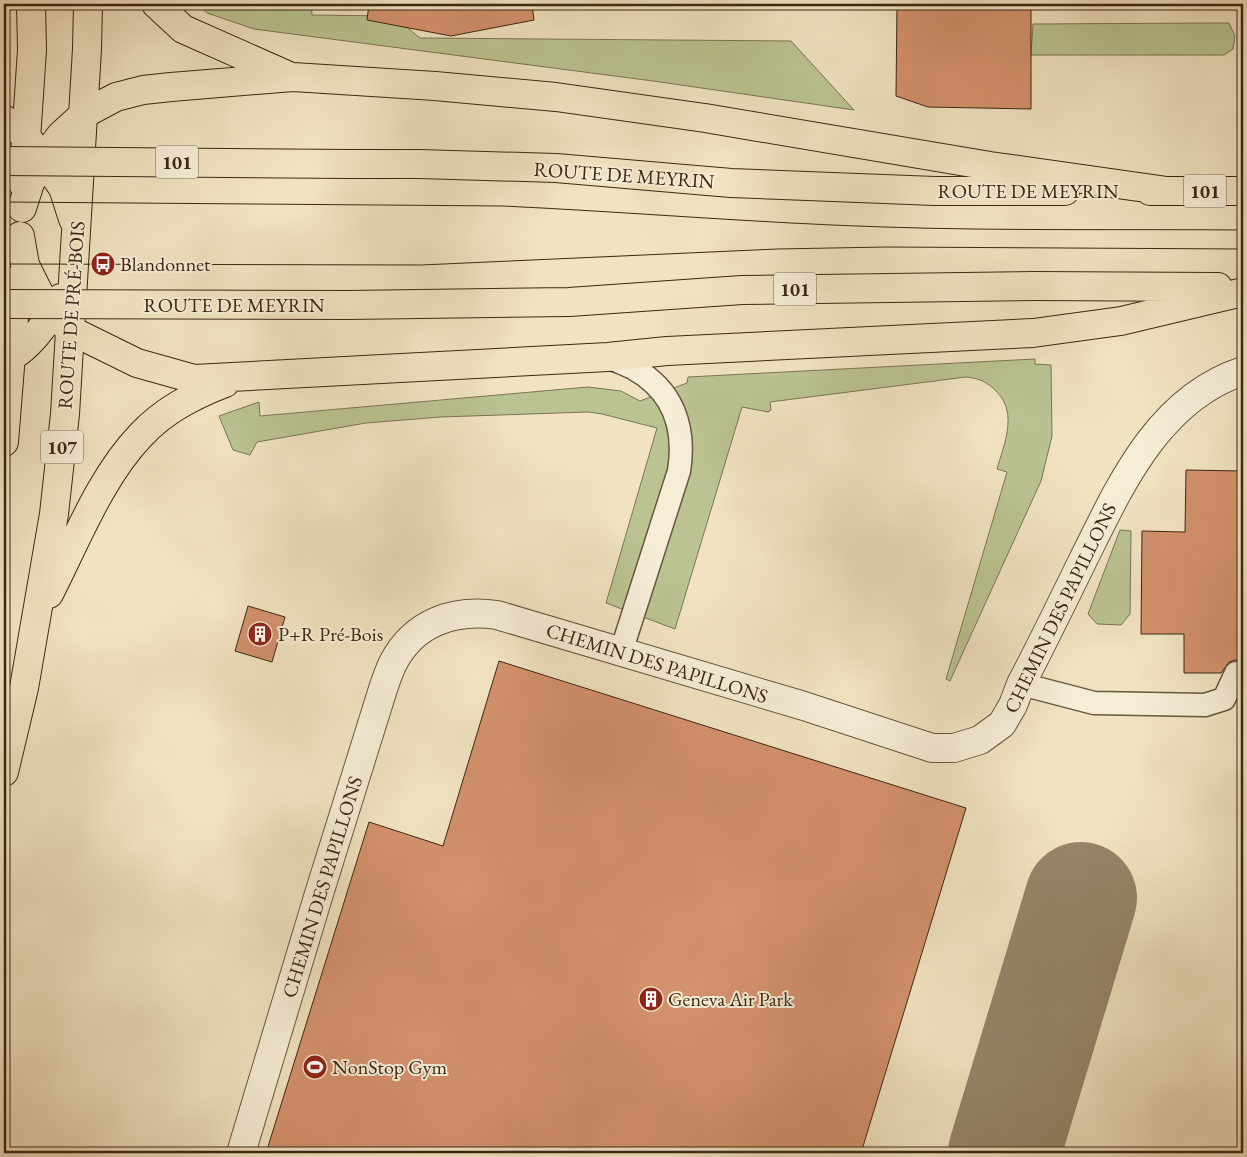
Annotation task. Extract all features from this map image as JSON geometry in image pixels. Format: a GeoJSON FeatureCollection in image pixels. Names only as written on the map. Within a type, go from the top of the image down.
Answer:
{"type":"FeatureCollection","features":[{"type":"Feature","properties":{"kind":"main road"},"geometry":{"type":"LineString","coordinates":[[4,442],[8,359],[20,236],[32,50],[31,4]]}},
{"type":"Feature","properties":{"kind":"main road","name":"ROUTE DE PRÉ-BOIS"},"geometry":{"type":"LineString","coordinates":[[4,772],[24,688],[37,618],[54,514],[65,414],[62,322],[75,250],[84,114],[88,4]]}},
{"type":"Feature","properties":{"kind":"main road"},"geometry":{"type":"LineString","coordinates":[[156,4],[183,29],[293,78]]}},
{"type":"Feature","properties":{"kind":"main road"},"geometry":{"type":"LineString","coordinates":[[22,208],[30,183],[43,159],[61,135],[84,114],[116,97],[143,90],[171,86],[293,78],[435,86],[556,97],[705,118],[990,166],[1167,191]]}},
{"type":"Feature","properties":{"kind":"main road"},"geometry":{"type":"LineString","coordinates":[[4,119],[26,136],[63,188],[72,213],[75,250]]}},
{"type":"Feature","properties":{"kind":"main road","name":"ROUTE DE MEYRIN"},"geometry":{"type":"LineString","coordinates":[[4,161],[419,164],[556,168],[731,183],[935,191],[1243,191]]}},
{"type":"Feature","properties":{"kind":"main road"},"geometry":{"type":"LineString","coordinates":[[20,236],[25,265],[39,293],[62,322],[137,363],[194,379],[608,357],[667,352],[1033,334],[1121,321],[1243,292]]}},
{"type":"Feature","properties":{"kind":"main road","name":"ROUTE DE MEYRIN"},"geometry":{"type":"LineString","coordinates":[[4,304],[348,305],[570,302],[751,290],[1034,286],[1243,287]]}},
{"type":"Feature","properties":{"kind":"main road"},"geometry":{"type":"LineString","coordinates":[[8,359],[34,337],[62,322]]}},
{"type":"Feature","properties":{"kind":"main road"},"geometry":{"type":"LineString","coordinates":[[37,618],[108,476],[141,434],[181,403],[197,394],[238,378]]}},
{"type":"Feature","properties":{"kind":"street","name":"CHEMIN DES PAPILLONS"},"geometry":{"type":"LineString","coordinates":[[241,1153],[383,689],[392,664],[412,638],[434,623],[455,614],[497,614],[804,706],[932,748],[954,748],[980,740],[1002,724],[1013,706],[1021,684],[1118,492],[1141,454],[1165,422],[1180,407],[1215,382],[1243,371]]}},
{"type":"Feature","properties":{"kind":"lane"},"geometry":{"type":"LineString","coordinates":[[608,357],[634,368],[664,394],[675,414],[681,440],[679,471],[621,652]]}},
{"type":"Feature","properties":{"kind":"lane"},"geometry":{"type":"LineString","coordinates":[[1021,684],[1094,703],[1205,705],[1224,699],[1236,673]]}},
{"type":"Feature","properties":{"kind":"green space"},"geometry":{"type":"Polygon","coordinates":[[[197,4],[311,4],[312,15],[393,16],[420,38],[791,41],[854,110],[653,81],[254,29],[207,13],[197,4]]]}},
{"type":"Feature","properties":{"kind":"green space"},"geometry":{"type":"Polygon","coordinates":[[[1229,23],[1235,36],[1233,49],[1224,55],[1031,55],[1033,24],[1229,23]]]}},
{"type":"Feature","properties":{"kind":"green space"},"geometry":{"type":"Polygon","coordinates":[[[1035,359],[1035,364],[1051,365],[1052,436],[1041,481],[950,681],[946,679],[1007,472],[997,469],[1008,429],[1007,410],[997,392],[979,380],[966,377],[770,402],[771,410],[768,412],[742,407],[675,629],[606,603],[657,428],[588,412],[441,417],[366,423],[257,442],[250,455],[233,450],[219,416],[259,402],[260,416],[588,387],[621,391],[640,401],[687,383],[688,377],[1035,359]]]}},
{"type":"Feature","properties":{"kind":"green space"},"geometry":{"type":"Polygon","coordinates":[[[1120,530],[1131,531],[1130,614],[1121,625],[1097,624],[1088,614],[1120,530]]]}},
{"type":"Feature","properties":{"kind":"building"},"geometry":{"type":"Polygon","coordinates":[[[369,4],[532,4],[534,20],[451,36],[367,20],[369,4]]]}},
{"type":"Feature","properties":{"kind":"building"},"geometry":{"type":"Polygon","coordinates":[[[897,4],[1031,4],[1031,109],[928,107],[896,96],[897,4]]]}},
{"type":"Feature","properties":{"kind":"building"},"geometry":{"type":"Polygon","coordinates":[[[1186,470],[1243,471],[1243,662],[1235,660],[1229,662],[1221,673],[1184,673],[1184,634],[1141,634],[1142,531],[1185,532],[1186,470]]]}},
{"type":"Feature","properties":{"kind":"building","name":"P+R Pré-Bois"},"geometry":{"type":"Polygon","coordinates":[[[248,606],[285,617],[272,662],[235,651],[248,606]]]}},
{"type":"Feature","properties":{"kind":"building","name":"Geneva Air Park"},"geometry":{"type":"Polygon","coordinates":[[[499,661],[966,808],[861,1153],[266,1153],[369,822],[443,846],[499,661]]]}},
{"type":"Feature","properties":{"kind":"taxiway"},"geometry":{"type":"LineString","coordinates":[[1004,1153],[1081,898]]}},
{"type":"Feature","properties":{"kind":"tram line"},"geometry":{"type":"LineString","coordinates":[[4,202],[503,206],[884,227],[1243,230]]}},
{"type":"Feature","properties":{"kind":"tram line"},"geometry":{"type":"LineString","coordinates":[[4,264],[421,265],[777,249],[886,247],[1243,249]]}},
{"type":"Feature","properties":{"kind":"place","name":"Blandonnet"},"geometry":{"type":"Point","coordinates":[103,264]}},
{"type":"Feature","properties":{"kind":"place","name":"P+R Pré-Bois"},"geometry":{"type":"Point","coordinates":[260,634]}},
{"type":"Feature","properties":{"kind":"place","name":"Geneva Air Park"},"geometry":{"type":"Point","coordinates":[651,999]}},
{"type":"Feature","properties":{"kind":"place","name":"NonStop Gym"},"geometry":{"type":"Point","coordinates":[315,1067]}}]}
